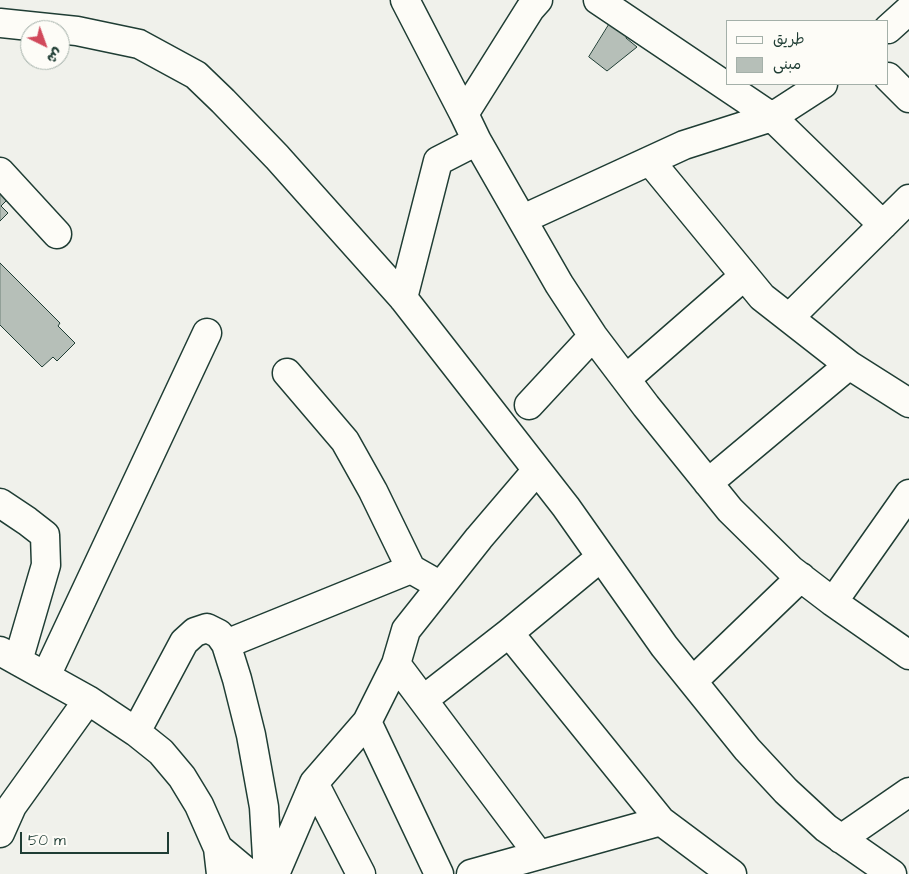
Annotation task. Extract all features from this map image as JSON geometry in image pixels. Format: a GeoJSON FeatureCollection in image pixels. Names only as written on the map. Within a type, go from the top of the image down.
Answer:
{"type":"FeatureCollection","features":[{"type":"Feature","properties":{"kind":"street"},"geometry":{"type":"LineString","coordinates":[[404,0],[477,141],[559,284],[593,336],[626,379],[730,510],[791,570],[909,655]]}},
{"type":"Feature","properties":{"kind":"street"},"geometry":{"type":"LineString","coordinates":[[464,114],[530,9],[538,0]]}},
{"type":"Feature","properties":{"kind":"street"},"geometry":{"type":"LineString","coordinates":[[598,0],[772,116],[883,225]]}},
{"type":"Feature","properties":{"kind":"street"},"geometry":{"type":"LineString","coordinates":[[889,28],[909,10]]}},
{"type":"Feature","properties":{"kind":"street"},"geometry":{"type":"LineString","coordinates":[[0,23],[77,31],[139,44],[196,75],[277,157],[403,298],[566,507],[664,646],[747,749],[786,791],[826,828],[892,874]]}},
{"type":"Feature","properties":{"kind":"street"},"geometry":{"type":"LineString","coordinates":[[889,78],[909,98]]}},
{"type":"Feature","properties":{"kind":"street"},"geometry":{"type":"LineString","coordinates":[[523,219],[684,145],[772,116],[822,85]]}},
{"type":"Feature","properties":{"kind":"street"},"geometry":{"type":"LineString","coordinates":[[403,298],[438,161],[477,141]]}},
{"type":"Feature","properties":{"kind":"street"},"geometry":{"type":"LineString","coordinates":[[650,161],[762,297],[849,365],[909,403]]}},
{"type":"Feature","properties":{"kind":"street"},"geometry":{"type":"LineString","coordinates":[[0,172],[57,234]]}},
{"type":"Feature","properties":{"kind":"street"},"geometry":{"type":"LineString","coordinates":[[789,318],[909,199]]}},
{"type":"Feature","properties":{"kind":"street"},"geometry":{"type":"LineString","coordinates":[[626,379],[744,276]]}},
{"type":"Feature","properties":{"kind":"street"},"geometry":{"type":"LineString","coordinates":[[46,676],[207,333]]}},
{"type":"Feature","properties":{"kind":"street"},"geometry":{"type":"LineString","coordinates":[[529,405],[593,336]]}},
{"type":"Feature","properties":{"kind":"street"},"geometry":{"type":"LineString","coordinates":[[708,483],[849,365]]}},
{"type":"Feature","properties":{"kind":"street"},"geometry":{"type":"LineString","coordinates":[[287,373],[345,441],[373,491],[412,570],[441,586]]}},
{"type":"Feature","properties":{"kind":"street"},"geometry":{"type":"LineString","coordinates":[[276,874],[314,783],[368,722],[396,664],[406,630],[537,470]]}},
{"type":"Feature","properties":{"kind":"street"},"geometry":{"type":"LineString","coordinates":[[833,602],[909,494]]}},
{"type":"Feature","properties":{"kind":"street"},"geometry":{"type":"LineString","coordinates":[[0,503],[45,535],[46,565],[9,656],[88,700],[162,752],[182,777],[198,805],[220,861],[249,874]]}},
{"type":"Feature","properties":{"kind":"street"},"geometry":{"type":"LineString","coordinates":[[423,700],[601,557]]}},
{"type":"Feature","properties":{"kind":"street"},"geometry":{"type":"LineString","coordinates":[[226,644],[412,570]]}},
{"type":"Feature","properties":{"kind":"street"},"geometry":{"type":"LineString","coordinates":[[693,681],[800,577]]}},
{"type":"Feature","properties":{"kind":"street"},"geometry":{"type":"LineString","coordinates":[[136,732],[184,642],[195,632],[207,628],[219,634],[226,644],[246,716],[264,807],[268,874]]}},
{"type":"Feature","properties":{"kind":"street"},"geometry":{"type":"LineString","coordinates":[[508,633],[661,821],[732,874]]}},
{"type":"Feature","properties":{"kind":"street"},"geometry":{"type":"LineString","coordinates":[[396,664],[539,855]]}},
{"type":"Feature","properties":{"kind":"street"},"geometry":{"type":"LineString","coordinates":[[0,833],[12,806],[88,700]]}},
{"type":"Feature","properties":{"kind":"street"},"geometry":{"type":"LineString","coordinates":[[368,722],[439,874]]}},
{"type":"Feature","properties":{"kind":"street"},"geometry":{"type":"LineString","coordinates":[[314,783],[361,874]]}},
{"type":"Feature","properties":{"kind":"street"},"geometry":{"type":"LineString","coordinates":[[841,839],[909,792]]}},
{"type":"Feature","properties":{"kind":"street"},"geometry":{"type":"LineString","coordinates":[[471,874],[661,821]]}},
{"type":"Feature","properties":{"kind":"building"},"geometry":{"type":"Polygon","coordinates":[[[610,23],[627,35],[626,38],[637,47],[607,71],[589,57],[610,23]]]}},
{"type":"Feature","properties":{"kind":"building"},"geometry":{"type":"Polygon","coordinates":[[[0,173],[17,190],[1,206],[8,213],[0,221],[0,173]]]}},
{"type":"Feature","properties":{"kind":"building"},"geometry":{"type":"Polygon","coordinates":[[[0,263],[60,323],[58,326],[75,343],[57,361],[53,357],[42,367],[0,325],[0,263]]]}}]}
